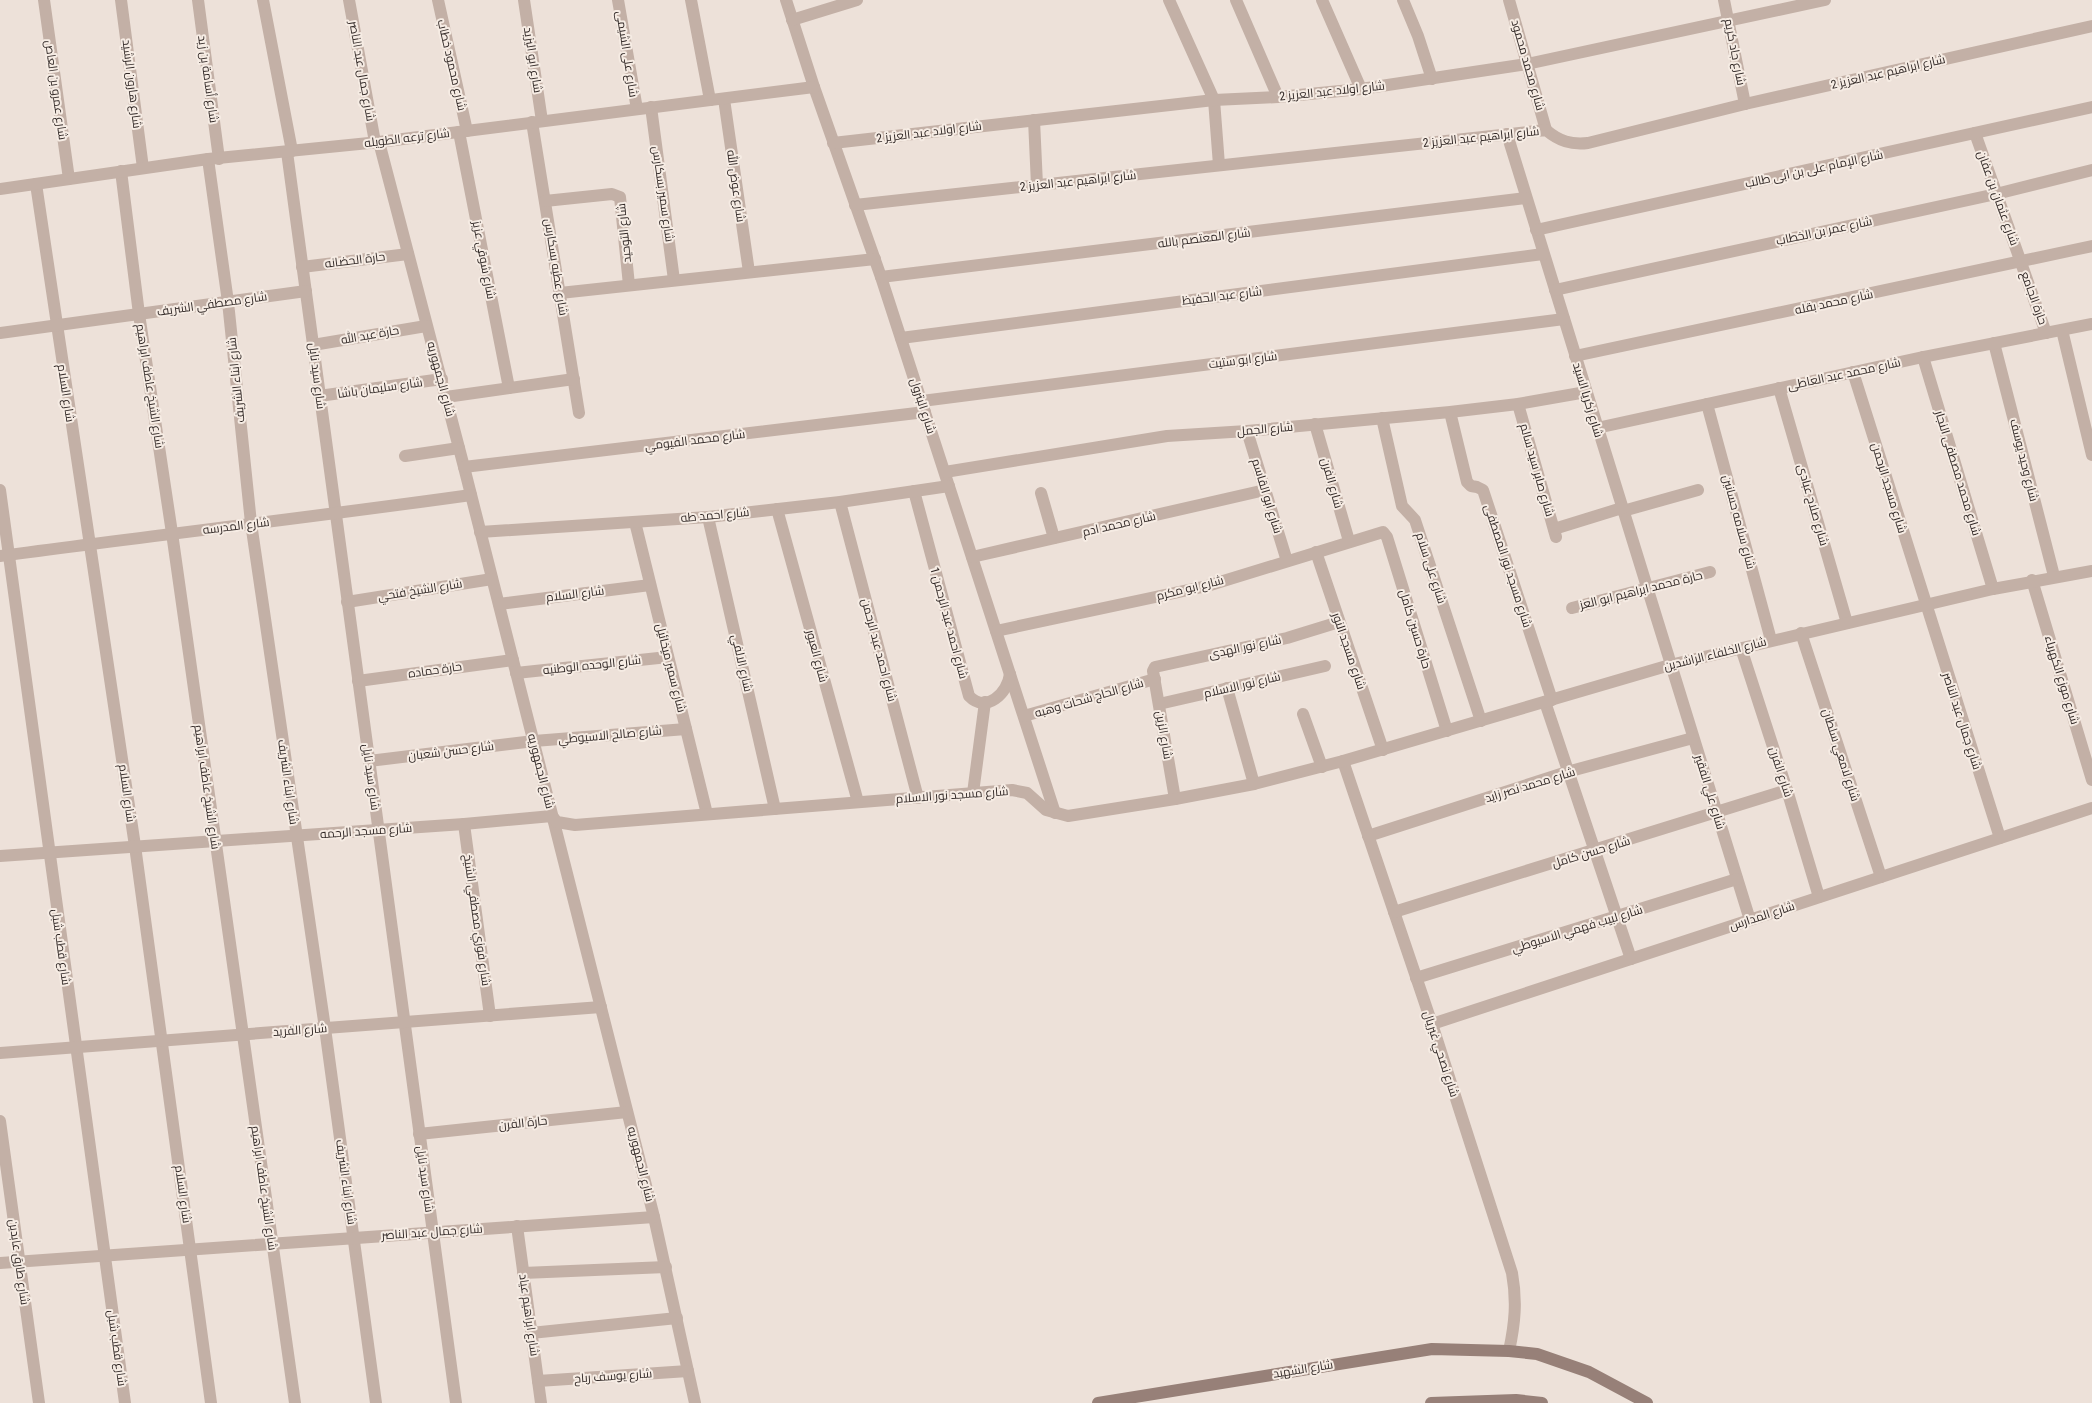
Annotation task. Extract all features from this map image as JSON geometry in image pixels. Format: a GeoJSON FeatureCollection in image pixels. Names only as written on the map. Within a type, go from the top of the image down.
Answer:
{"type":"FeatureCollection","features":[{"type":"Feature","properties":{"kind":"street","name":"شارع عمرو بن العاص"},"geometry":{"type":"LineString","coordinates":[[44,0],[69,179]]}},
{"type":"Feature","properties":{"kind":"street","name":"شارع هارون الرشيد"},"geometry":{"type":"LineString","coordinates":[[121,0],[143,168]]}},
{"type":"Feature","properties":{"kind":"street","name":"شارع أسامة بن زيد"},"geometry":{"type":"LineString","coordinates":[[198,0],[214,159]]}},
{"type":"Feature","properties":{"kind":"street","name":"شارع سيد نايل"},"geometry":{"type":"LineString","coordinates":[[263,0],[290,151],[302,267],[334,514],[348,602],[456,1403]]}},
{"type":"Feature","properties":{"kind":"street","name":"شارع جمال عبد الناصر"},"geometry":{"type":"LineString","coordinates":[[350,0],[377,142]]}},
{"type":"Feature","properties":{"kind":"street","name":"شارع محمود خطاب"},"geometry":{"type":"LineString","coordinates":[[438,0],[463,131]]}},
{"type":"Feature","properties":{"kind":"street","name":"شارع ابو اليزيد"},"geometry":{"type":"LineString","coordinates":[[524,0],[537,121]]}},
{"type":"Feature","properties":{"kind":"street","name":"شارع على الشيمى"},"geometry":{"type":"LineString","coordinates":[[618,0],[636,109]]}},
{"type":"Feature","properties":{"kind":"street"},"geometry":{"type":"LineString","coordinates":[[691,0],[710,100]]}},
{"type":"Feature","properties":{"kind":"street","name":"شارع البترول"},"geometry":{"type":"LineString","coordinates":[[786,0],[814,88],[881,277],[1055,813]]}},
{"type":"Feature","properties":{"kind":"street"},"geometry":{"type":"LineString","coordinates":[[792,20],[857,0]]}},
{"type":"Feature","properties":{"kind":"street"},"geometry":{"type":"LineString","coordinates":[[1170,0],[1214,100],[1219,166]]}},
{"type":"Feature","properties":{"kind":"street"},"geometry":{"type":"LineString","coordinates":[[1236,0],[1278,97]]}},
{"type":"Feature","properties":{"kind":"street"},"geometry":{"type":"LineString","coordinates":[[1322,0],[1362,89]]}},
{"type":"Feature","properties":{"kind":"street"},"geometry":{"type":"LineString","coordinates":[[1403,0],[1418,36],[1432,79]]}},
{"type":"Feature","properties":{"kind":"street","name":"شارع محمد محمود"},"geometry":{"type":"LineString","coordinates":[[1509,0],[1546,130]]}},
{"type":"Feature","properties":{"kind":"street","name":"شارع جاد كريم"},"geometry":{"type":"LineString","coordinates":[[1724,0],[1745,104]]}},
{"type":"Feature","properties":{"kind":"street","name":"شارع اولاد عبد العزيز 2"},"geometry":{"type":"LineString","coordinates":[[833,143],[1214,100],[1278,97],[1362,89],[1432,79],[1527,64],[1729,21],[1806,2],[1825,0]]}},
{"type":"Feature","properties":{"kind":"street","name":"شارع ابراهيم عبد العزيز 2"},"geometry":{"type":"LineString","coordinates":[[856,205],[1546,130],[1555,138],[1566,142],[1588,143],[1745,104],[2092,26]]}},
{"type":"Feature","properties":{"kind":"street","name":"شارع ترعه الطويله"},"geometry":{"type":"LineString","coordinates":[[0,189],[214,159],[377,142],[814,88]]}},
{"type":"Feature","properties":{"kind":"street","name":"شارع عوض الله"},"geometry":{"type":"LineString","coordinates":[[724,99],[749,272]]}},
{"type":"Feature","properties":{"kind":"street","name":"شارع سمير بسكارس"},"geometry":{"type":"LineString","coordinates":[[651,107],[674,280]]}},
{"type":"Feature","properties":{"kind":"street","name":"شارع الإمام على بن ابى طالب"},"geometry":{"type":"LineString","coordinates":[[1536,230],[2092,107]]}},
{"type":"Feature","properties":{"kind":"street"},"geometry":{"type":"LineString","coordinates":[[1034,120],[1037,185]]}},
{"type":"Feature","properties":{"kind":"street","name":"شارع عطيه بسكارس"},"geometry":{"type":"LineString","coordinates":[[537,121],[545,201],[579,413]]}},
{"type":"Feature","properties":{"kind":"street","name":"شارع شوقي عزيز"},"geometry":{"type":"LineString","coordinates":[[463,131],[509,388]]}},
{"type":"Feature","properties":{"kind":"street","name":"شارع عثمان بن عفان"},"geometry":{"type":"LineString","coordinates":[[1975,133],[2021,263]]}},
{"type":"Feature","properties":{"kind":"street","name":"شارع زكريا السيد"},"geometry":{"type":"LineString","coordinates":[[1507,134],[1670,665]]}},
{"type":"Feature","properties":{"kind":"street","name":"شارع الجمهوريه"},"geometry":{"type":"LineString","coordinates":[[377,142],[442,379],[628,1112],[666,1267],[695,1403]]}},
{"type":"Feature","properties":{"kind":"street","name":"شارع ابناء الشريف"},"geometry":{"type":"LineString","coordinates":[[214,159],[251,523],[326,1028],[376,1403]]}},
{"type":"Feature","properties":{"kind":"street","name":"شارع عمر بن الخطاب"},"geometry":{"type":"LineString","coordinates":[[1555,290],[1996,194],[2092,170]]}},
{"type":"Feature","properties":{"kind":"street","name":"شارع الشيخ عاطف ابراهيم"},"geometry":{"type":"LineString","coordinates":[[121,171],[295,1403]]}},
{"type":"Feature","properties":{"kind":"street","name":"شارع السلام"},"geometry":{"type":"LineString","coordinates":[[36,184],[162,1040],[211,1403]]}},
{"type":"Feature","properties":{"kind":"street","name":"شارع التوحيد"},"geometry":{"type":"LineString","coordinates":[[545,201],[612,194],[620,197],[629,285]]}},
{"type":"Feature","properties":{"kind":"street","name":"شارع المعتصم بالله"},"geometry":{"type":"LineString","coordinates":[[881,277],[1526,198]]}},
{"type":"Feature","properties":{"kind":"street","name":"شارع محمد بقله"},"geometry":{"type":"LineString","coordinates":[[1575,356],[2021,263],[2092,246]]}},
{"type":"Feature","properties":{"kind":"street","name":"حارة الحضانه"},"geometry":{"type":"LineString","coordinates":[[302,267],[408,254]]}},
{"type":"Feature","properties":{"kind":"street","name":"شارع عبد الحفيظ"},"geometry":{"type":"LineString","coordinates":[[901,338],[1543,254]]}},
{"type":"Feature","properties":{"kind":"street"},"geometry":{"type":"LineString","coordinates":[[560,293],[875,259]]}},
{"type":"Feature","properties":{"kind":"street","name":"حارة الجامع"},"geometry":{"type":"LineString","coordinates":[[2021,263],[2046,333]]}},
{"type":"Feature","properties":{"kind":"street","name":"شارع مصطفي الشريف"},"geometry":{"type":"LineString","coordinates":[[0,333],[306,291]]}},
{"type":"Feature","properties":{"kind":"street","name":"شارع ابو ستيت"},"geometry":{"type":"LineString","coordinates":[[923,407],[1564,319]]}},
{"type":"Feature","properties":{"kind":"street","name":"شارع محمد عبد العاطى"},"geometry":{"type":"LineString","coordinates":[[1597,428],[1923,357],[2092,324]]}},
{"type":"Feature","properties":{"kind":"street","name":"حارة عبد الله"},"geometry":{"type":"LineString","coordinates":[[313,345],[426,326]]}},
{"type":"Feature","properties":{"kind":"street"},"geometry":{"type":"LineString","coordinates":[[2062,330],[2092,455]]}},
{"type":"Feature","properties":{"kind":"street","name":"شارع وحيد يوسف"},"geometry":{"type":"LineString","coordinates":[[1994,343],[2054,576]]}},
{"type":"Feature","properties":{"kind":"street","name":"شارع محمد مصطفى النجار"},"geometry":{"type":"LineString","coordinates":[[1923,357],[1993,588]]}},
{"type":"Feature","properties":{"kind":"street","name":"شارع مسجد الرحمن"},"geometry":{"type":"LineString","coordinates":[[1853,372],[1925,604]]}},
{"type":"Feature","properties":{"kind":"street"},"geometry":{"type":"LineString","coordinates":[[446,397],[574,378]]}},
{"type":"Feature","properties":{"kind":"street","name":"شارع سليمان باشا"},"geometry":{"type":"LineString","coordinates":[[319,396],[442,379]]}},
{"type":"Feature","properties":{"kind":"street","name":"شارع صلاح عبادى"},"geometry":{"type":"LineString","coordinates":[[1779,388],[1847,622]]}},
{"type":"Feature","properties":{"kind":"street","name":"شارع الجمل"},"geometry":{"type":"LineString","coordinates":[[945,472],[1167,436],[1247,431],[1450,412],[1518,404],[1586,392]]}},
{"type":"Feature","properties":{"kind":"street","name":"شارع صابر سيد سالم"},"geometry":{"type":"LineString","coordinates":[[1518,404],[1555,533],[1622,509]]}},
{"type":"Feature","properties":{"kind":"street","name":"شارع سلامه حسانين"},"geometry":{"type":"LineString","coordinates":[[1707,404],[1771,640]]}},
{"type":"Feature","properties":{"kind":"street","name":"شارع محمد الفيومي"},"geometry":{"type":"LineString","coordinates":[[464,467],[923,407]]}},
{"type":"Feature","properties":{"kind":"street","name":"شارع مسجد نور المصطفى"},"geometry":{"type":"LineString","coordinates":[[1450,412],[1467,482],[1471,486],[1477,486],[1483,490],[1548,701],[1567,772],[1631,959]]}},
{"type":"Feature","properties":{"kind":"street","name":"شارع على سلام"},"geometry":{"type":"LineString","coordinates":[[1382,418],[1402,506],[1415,520],[1481,721]]}},
{"type":"Feature","properties":{"kind":"street","name":"شارع الفرن"},"geometry":{"type":"LineString","coordinates":[[1315,424],[1349,541]]}},
{"type":"Feature","properties":{"kind":"street","name":"شارع ابو القاسم"},"geometry":{"type":"LineString","coordinates":[[1247,431],[1287,560]]}},
{"type":"Feature","properties":{"kind":"street"},"geometry":{"type":"LineString","coordinates":[[405,456],[459,448]]}},
{"type":"Feature","properties":{"kind":"street","name":"شارع احمد طه"},"geometry":{"type":"LineString","coordinates":[[480,532],[708,517],[840,502],[949,486]]}},
{"type":"Feature","properties":{"kind":"street","name":"شارع قطب شبل"},"geometry":{"type":"LineString","coordinates":[[0,490],[5,555],[125,1403]]}},
{"type":"Feature","properties":{"kind":"street","name":"شارع محمد ادم"},"geometry":{"type":"LineString","coordinates":[[972,557],[1265,490]]}},
{"type":"Feature","properties":{"kind":"street"},"geometry":{"type":"LineString","coordinates":[[1622,509],[1698,490]]}},
{"type":"Feature","properties":{"kind":"street","name":"شارع احمد عبد الرحمن 1"},"geometry":{"type":"LineString","coordinates":[[914,491],[969,696],[973,700],[985,702]]}},
{"type":"Feature","properties":{"kind":"street"},"geometry":{"type":"LineString","coordinates":[[1041,493],[1054,538]]}},
{"type":"Feature","properties":{"kind":"street","name":"شارع المدرسه"},"geometry":{"type":"LineString","coordinates":[[5,555],[471,495]]}},
{"type":"Feature","properties":{"kind":"street","name":"شارع احمد عبد الرحمن"},"geometry":{"type":"LineString","coordinates":[[840,502],[918,798]]}},
{"type":"Feature","properties":{"kind":"street","name":"شارع العبور"},"geometry":{"type":"LineString","coordinates":[[777,510],[858,802]]}},
{"type":"Feature","properties":{"kind":"street","name":"شارع الالفي"},"geometry":{"type":"LineString","coordinates":[[708,517],[775,809]]}},
{"type":"Feature","properties":{"kind":"street","name":"شارع سمير ميخائيل"},"geometry":{"type":"LineString","coordinates":[[635,522],[707,814]]}},
{"type":"Feature","properties":{"kind":"street","name":"شارع ابو مكرم"},"geometry":{"type":"LineString","coordinates":[[996,631],[1207,586],[1380,532]]}},
{"type":"Feature","properties":{"kind":"street","name":"حارة حسين كامل"},"geometry":{"type":"LineString","coordinates":[[1380,532],[1383,532],[1387,537],[1447,731]]}},
{"type":"Feature","properties":{"kind":"street","name":"شارع مسجد النور"},"geometry":{"type":"LineString","coordinates":[[1316,552],[1383,750]]}},
{"type":"Feature","properties":{"kind":"street","name":"شارع الخلفاء الراشدين"},"geometry":{"type":"LineString","coordinates":[[1343,761],[1670,665],[1993,588],[2054,576],[2092,571]]}},
{"type":"Feature","properties":{"kind":"street","name":"حارة محمد ابراهيم ابو العز"},"geometry":{"type":"LineString","coordinates":[[1572,608],[1710,572]]}},
{"type":"Feature","properties":{"kind":"street","name":"شارع الشيخ فتحي"},"geometry":{"type":"LineString","coordinates":[[348,602],[492,579]]}},
{"type":"Feature","properties":{"kind":"street","name":"شارع موزع الكهرباء"},"geometry":{"type":"LineString","coordinates":[[2032,580],[2092,780]]}},
{"type":"Feature","properties":{"kind":"street","name":"شارع السلام"},"geometry":{"type":"LineString","coordinates":[[499,604],[650,585]]}},
{"type":"Feature","properties":{"kind":"street","name":"شارع جمال عبد الناصر"},"geometry":{"type":"LineString","coordinates":[[1925,604],[2000,838]]}},
{"type":"Feature","properties":{"kind":"street","name":"شارع نور الهدى"},"geometry":{"type":"LineString","coordinates":[[1154,675],[1157,666],[1287,638],[1339,622]]}},
{"type":"Feature","properties":{"kind":"street","name":"شارع لامعي سلطان"},"geometry":{"type":"LineString","coordinates":[[1801,634],[1881,877]]}},
{"type":"Feature","properties":{"kind":"street","name":"شارع الفرن"},"geometry":{"type":"LineString","coordinates":[[1741,648],[1819,897]]}},
{"type":"Feature","properties":{"kind":"street","name":"شارع الوحده الوطنيه"},"geometry":{"type":"LineString","coordinates":[[516,673],[668,657]]}},
{"type":"Feature","properties":{"kind":"street","name":"حارة حماده"},"geometry":{"type":"LineString","coordinates":[[358,681],[513,660]]}},
{"type":"Feature","properties":{"kind":"street","name":"شارع علي الفقير"},"geometry":{"type":"LineString","coordinates":[[1670,665],[1750,920]]}},
{"type":"Feature","properties":{"kind":"street","name":"شارع نور الاسلام"},"geometry":{"type":"LineString","coordinates":[[1159,704],[1325,666]]}},
{"type":"Feature","properties":{"kind":"street"},"geometry":{"type":"LineString","coordinates":[[972,793],[985,702],[1000,696],[1009,682],[1010,674]]}},
{"type":"Feature","properties":{"kind":"street","name":"شارع الزين"},"geometry":{"type":"LineString","coordinates":[[1154,675],[1175,799]]}},
{"type":"Feature","properties":{"kind":"street","name":"شارع الحاج شحات وهبه"},"geometry":{"type":"LineString","coordinates":[[1024,716],[1154,675]]}},
{"type":"Feature","properties":{"kind":"street"},"geometry":{"type":"LineString","coordinates":[[1227,688],[1254,784]]}},
{"type":"Feature","properties":{"kind":"street"},"geometry":{"type":"LineString","coordinates":[[1303,714],[1322,767]]}},
{"type":"Feature","properties":{"kind":"street","name":"شارع صالح الاسيوطي"},"geometry":{"type":"LineString","coordinates":[[534,741],[686,729]]}},
{"type":"Feature","properties":{"kind":"street","name":"شارع محمد نصر زايد"},"geometry":{"type":"LineString","coordinates":[[1368,836],[1567,772],[1693,738]]}},
{"type":"Feature","properties":{"kind":"street","name":"شارع حسن شعبان"},"geometry":{"type":"LineString","coordinates":[[369,760],[534,741]]}},
{"type":"Feature","properties":{"kind":"street"},"geometry":{"type":"LineString","coordinates":[[1055,813],[1068,816],[1175,799],[1254,784],[1343,761]]}},
{"type":"Feature","properties":{"kind":"street","name":"شارع نصحي غبريال"},"geometry":{"type":"LineString","coordinates":[[1343,761],[1432,1024],[1512,1273],[1516,1296],[1514,1329],[1509,1351]]}},
{"type":"Feature","properties":{"kind":"street","name":"شارع مسجد نور الاسلام"},"geometry":{"type":"LineString","coordinates":[[552,816],[557,822],[575,825],[1020,790],[1027,793],[1046,810],[1055,813]]}},
{"type":"Feature","properties":{"kind":"street","name":"شارع حسن كامل"},"geometry":{"type":"LineString","coordinates":[[1394,912],[1787,790]]}},
{"type":"Feature","properties":{"kind":"street","name":"شارع المدارس"},"geometry":{"type":"LineString","coordinates":[[1432,1024],[2092,808]]}},
{"type":"Feature","properties":{"kind":"street","name":"شارع مسجد الرحمه"},"geometry":{"type":"LineString","coordinates":[[0,856],[464,824],[552,816]]}},
{"type":"Feature","properties":{"kind":"street","name":"شارع فوزي مصطفي الشيخ"},"geometry":{"type":"LineString","coordinates":[[464,824],[490,1016]]}},
{"type":"Feature","properties":{"kind":"street","name":"شارع لبيب فهمي الاسيوطي"},"geometry":{"type":"LineString","coordinates":[[1416,978],[1737,879]]}},
{"type":"Feature","properties":{"kind":"street","name":"شارع الفريد"},"geometry":{"type":"LineString","coordinates":[[0,1053],[601,1007]]}},
{"type":"Feature","properties":{"kind":"street","name":"حارة الفرن"},"geometry":{"type":"LineString","coordinates":[[419,1134],[628,1112]]}},
{"type":"Feature","properties":{"kind":"street","name":"شارع طارق عابدين"},"geometry":{"type":"LineString","coordinates":[[0,1121],[39,1403]]}},
{"type":"Feature","properties":{"kind":"street","name":"شارع جمال عبد الناصر"},"geometry":{"type":"LineString","coordinates":[[0,1263],[654,1217]]}},
{"type":"Feature","properties":{"kind":"street","name":"شارع ابراهيم عياد"},"geometry":{"type":"LineString","coordinates":[[517,1226],[541,1403]]}},
{"type":"Feature","properties":{"kind":"street"},"geometry":{"type":"LineString","coordinates":[[523,1273],[666,1267]]}},
{"type":"Feature","properties":{"kind":"street"},"geometry":{"type":"LineString","coordinates":[[531,1333],[677,1318]]}},
{"type":"Feature","properties":{"kind":"street","name":"شارع الشهيد"},"geometry":{"type":"LineString","coordinates":[[1098,1403],[1432,1349],[1509,1351],[1537,1354],[1589,1372],[1647,1403]]}},
{"type":"Feature","properties":{"kind":"street","name":"شارع يوسف رباح"},"geometry":{"type":"LineString","coordinates":[[538,1381],[688,1370]]}},
{"type":"Feature","properties":{"kind":"street"},"geometry":{"type":"LineString","coordinates":[[1431,1403],[1516,1400],[1542,1403]]}}]}
